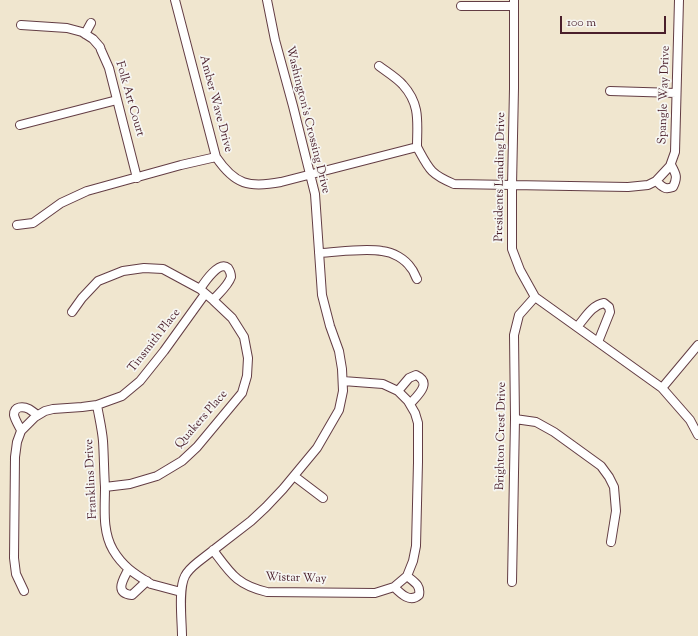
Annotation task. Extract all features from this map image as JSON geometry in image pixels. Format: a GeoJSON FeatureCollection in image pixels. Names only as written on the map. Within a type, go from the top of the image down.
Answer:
{"type":"FeatureCollection","features":[{"type":"Feature","properties":{"kind":"street","name":"Amber Wave Drive"},"geometry":{"type":"LineString","coordinates":[[175,0],[216,157],[222,167],[242,183],[260,185],[281,182],[417,147]]}},
{"type":"Feature","properties":{"kind":"street","name":"Washington's Crossing Drive"},"geometry":{"type":"LineString","coordinates":[[182,636],[181,592],[184,577],[191,568],[266,508],[294,476],[317,448],[339,410],[343,391],[339,351],[330,326],[322,295],[315,194],[275,40],[267,0]]}},
{"type":"Feature","properties":{"kind":"street","name":"Spangle Way Drive"},"geometry":{"type":"LineString","coordinates":[[656,181],[664,188],[668,189],[673,187],[676,181],[676,174],[671,166],[675,152],[679,0]]}},
{"type":"Feature","properties":{"kind":"street"},"geometry":{"type":"LineString","coordinates":[[461,6],[514,3]]}},
{"type":"Feature","properties":{"kind":"street","name":"Presidents Landing Drive"},"geometry":{"type":"LineString","coordinates":[[514,3],[512,249],[520,270],[534,297],[662,388],[690,420],[698,435]]}},
{"type":"Feature","properties":{"kind":"street"},"geometry":{"type":"LineString","coordinates":[[86,34],[91,23]]}},
{"type":"Feature","properties":{"kind":"street","name":"Folk Art Court"},"geometry":{"type":"LineString","coordinates":[[22,25],[67,28],[82,32],[93,39],[100,47],[109,68],[137,178]]}},
{"type":"Feature","properties":{"kind":"street"},"geometry":{"type":"LineString","coordinates":[[379,66],[403,84],[412,97],[418,118],[417,147],[427,166],[440,178],[454,184],[628,187],[648,185],[656,181],[671,166]]}},
{"type":"Feature","properties":{"kind":"street"},"geometry":{"type":"LineString","coordinates":[[610,91],[676,93]]}},
{"type":"Feature","properties":{"kind":"street"},"geometry":{"type":"LineString","coordinates":[[20,125],[117,100]]}},
{"type":"Feature","properties":{"kind":"street"},"geometry":{"type":"LineString","coordinates":[[17,225],[33,223],[61,203],[87,192],[216,157]]}},
{"type":"Feature","properties":{"kind":"street"},"geometry":{"type":"LineString","coordinates":[[319,253],[365,250],[383,251],[394,254],[404,260],[412,268],[417,279]]}},
{"type":"Feature","properties":{"kind":"street","name":"Tinsmith Place"},"geometry":{"type":"LineString","coordinates":[[37,415],[45,410],[97,405],[122,396],[140,381],[164,351],[203,292],[208,278],[217,269],[223,267],[227,268],[231,272],[228,284],[214,300]]}},
{"type":"Feature","properties":{"kind":"street","name":"Quakers Place"},"geometry":{"type":"LineString","coordinates":[[72,312],[82,298],[98,281],[123,271],[144,268],[164,269],[203,292],[214,300],[232,318],[244,337],[248,358],[242,393],[197,447],[182,461],[157,476],[130,484],[105,487]]}},
{"type":"Feature","properties":{"kind":"street","name":"Brighton Crest Drive"},"geometry":{"type":"LineString","coordinates":[[512,582],[516,420],[514,335],[519,315],[534,297]]}},
{"type":"Feature","properties":{"kind":"street"},"geometry":{"type":"LineString","coordinates":[[577,327],[593,308],[604,303],[609,307],[610,312],[598,342]]}},
{"type":"Feature","properties":{"kind":"street"},"geometry":{"type":"LineString","coordinates":[[662,388],[698,345]]}},
{"type":"Feature","properties":{"kind":"street"},"geometry":{"type":"LineString","coordinates":[[398,391],[409,378],[416,375],[420,377],[424,383],[423,389],[410,404]]}},
{"type":"Feature","properties":{"kind":"street","name":"Wistar Way"},"geometry":{"type":"LineString","coordinates":[[214,550],[228,570],[236,578],[256,590],[267,592],[375,593],[394,587],[406,576],[413,561],[416,546],[418,423],[415,412],[398,391],[383,384],[343,380]]}},
{"type":"Feature","properties":{"kind":"street","name":"Franklins Drive"},"geometry":{"type":"LineString","coordinates":[[97,405],[103,440],[105,487],[104,513],[108,537],[113,549],[128,570],[151,584],[181,592]]}},
{"type":"Feature","properties":{"kind":"street"},"geometry":{"type":"LineString","coordinates":[[22,430],[14,416],[15,410],[21,407],[28,409],[37,415],[22,430],[17,442],[15,457],[14,558],[16,574],[24,591]]}},
{"type":"Feature","properties":{"kind":"street"},"geometry":{"type":"LineString","coordinates":[[516,420],[536,422],[554,432],[601,466],[614,487],[616,511],[611,542]]}},
{"type":"Feature","properties":{"kind":"street"},"geometry":{"type":"LineString","coordinates":[[294,476],[323,498]]}},
{"type":"Feature","properties":{"kind":"street"},"geometry":{"type":"LineString","coordinates":[[128,570],[121,586],[123,593],[132,595],[147,582]]}},
{"type":"Feature","properties":{"kind":"street"},"geometry":{"type":"LineString","coordinates":[[394,587],[408,598],[413,599],[417,597],[419,595],[419,588],[406,576]]}}]}
